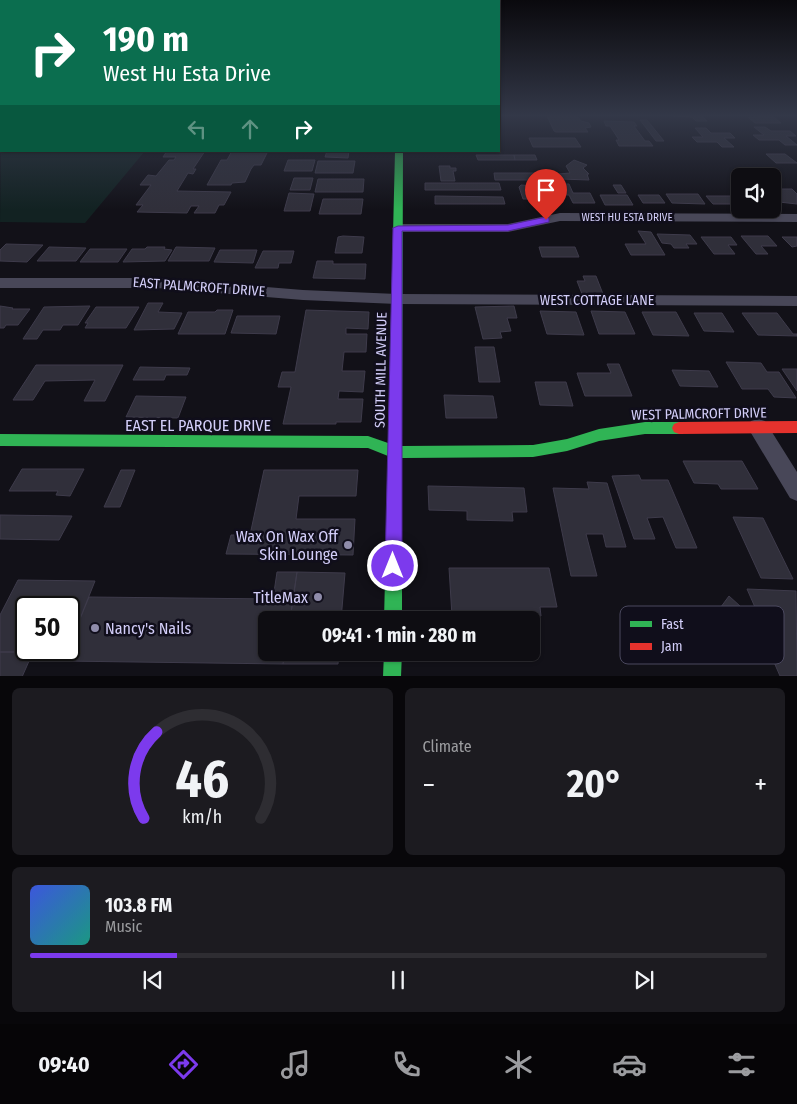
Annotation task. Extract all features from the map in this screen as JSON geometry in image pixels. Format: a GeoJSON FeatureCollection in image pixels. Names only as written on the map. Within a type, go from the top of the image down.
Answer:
{"type":"FeatureCollection","features":[{"type":"Feature","properties":{"kind":"street","name":"SOUTH MILL AVENUE"},"geometry":{"type":"LineString","coordinates":[[393,611],[398,152]]}},
{"type":"Feature","properties":{"kind":"street","name":"WEST HU ESTA DRIVE"},"geometry":{"type":"LineString","coordinates":[[398,228],[508,228],[560,217],[797,218]]}},
{"type":"Feature","properties":{"kind":"street","name":"EAST PALMCROFT DRIVE"},"geometry":{"type":"LineString","coordinates":[[0,282],[157,283],[302,295],[397,299]]}},
{"type":"Feature","properties":{"kind":"street","name":"WEST COTTAGE LANE"},"geometry":{"type":"LineString","coordinates":[[397,299],[797,301]]}},
{"type":"Feature","properties":{"kind":"street"},"geometry":{"type":"LineString","coordinates":[[758,427],[797,491]]}},
{"type":"Feature","properties":{"kind":"street","name":"WEST PALMCROFT DRIVE"},"geometry":{"type":"LineString","coordinates":[[394,452],[533,451],[566,445],[599,435],[645,428],[797,427]]}},
{"type":"Feature","properties":{"kind":"street","name":"EAST EL PARQUE DRIVE"},"geometry":{"type":"LineString","coordinates":[[0,440],[368,442],[394,452]]}},
{"type":"Feature","properties":{"kind":"street"},"geometry":{"type":"LineString","coordinates":[[392,676],[393,661]]}},
{"type":"Feature","properties":{"kind":"shaded area"},"geometry":{"type":"Polygon","coordinates":[[[1,152],[144,152],[85,223],[0,222],[1,152]]]}},
{"type":"Feature","properties":{"kind":"building"},"geometry":{"type":"Polygon","coordinates":[[[166,152],[204,152],[193,169],[196,169],[193,174],[188,173],[177,191],[231,192],[224,205],[219,205],[215,213],[194,213],[199,206],[191,206],[187,213],[137,212],[143,205],[136,205],[151,185],[140,185],[148,175],[156,176],[169,160],[174,160],[176,157],[163,157],[166,152]]]}},
{"type":"Feature","properties":{"kind":"building"},"geometry":{"type":"Polygon","coordinates":[[[231,152],[268,152],[261,165],[254,165],[251,169],[245,182],[232,183],[231,185],[207,185],[221,160],[227,160],[231,152]]]}},
{"type":"Feature","properties":{"kind":"building"},"geometry":{"type":"Polygon","coordinates":[[[327,152],[349,152],[348,158],[325,157],[327,152]]]}},
{"type":"Feature","properties":{"kind":"building"},"geometry":{"type":"Polygon","coordinates":[[[766,154],[785,154],[797,163],[776,163],[766,154]]]}},
{"type":"Feature","properties":{"kind":"building"},"geometry":{"type":"Polygon","coordinates":[[[476,155],[514,155],[515,160],[478,160],[476,155]]]}},
{"type":"Feature","properties":{"kind":"building"},"geometry":{"type":"Polygon","coordinates":[[[514,155],[535,155],[537,160],[515,160],[514,155]]]}},
{"type":"Feature","properties":{"kind":"building"},"geometry":{"type":"Polygon","coordinates":[[[288,160],[315,160],[312,171],[284,171],[288,160]]]}},
{"type":"Feature","properties":{"kind":"building"},"geometry":{"type":"Polygon","coordinates":[[[574,160],[587,165],[583,168],[589,174],[587,174],[589,180],[560,179],[558,174],[570,173],[566,166],[574,160]]]}},
{"type":"Feature","properties":{"kind":"building"},"geometry":{"type":"Polygon","coordinates":[[[318,161],[355,161],[353,173],[315,173],[318,161]]]}},
{"type":"Feature","properties":{"kind":"building"},"geometry":{"type":"Polygon","coordinates":[[[439,166],[456,168],[456,171],[453,171],[455,181],[441,181],[439,166]]]}},
{"type":"Feature","properties":{"kind":"building"},"geometry":{"type":"Polygon","coordinates":[[[494,173],[549,173],[552,180],[495,180],[494,173]]]}},
{"type":"Feature","properties":{"kind":"building"},"geometry":{"type":"Polygon","coordinates":[[[294,178],[313,178],[310,190],[290,190],[294,178]]]}},
{"type":"Feature","properties":{"kind":"building"},"geometry":{"type":"Polygon","coordinates":[[[318,179],[364,179],[363,192],[315,192],[318,179]]]}},
{"type":"Feature","properties":{"kind":"building"},"geometry":{"type":"Polygon","coordinates":[[[425,183],[499,183],[501,190],[425,190],[425,183]]]}},
{"type":"Feature","properties":{"kind":"building"},"geometry":{"type":"Polygon","coordinates":[[[554,184],[569,184],[573,193],[590,193],[595,203],[573,203],[569,195],[559,195],[554,184]]]}},
{"type":"Feature","properties":{"kind":"building"},"geometry":{"type":"Polygon","coordinates":[[[521,185],[535,186],[540,199],[523,199],[519,187],[521,185]]]}},
{"type":"Feature","properties":{"kind":"building"},"geometry":{"type":"Polygon","coordinates":[[[613,185],[621,185],[626,193],[618,193],[613,185]]]}},
{"type":"Feature","properties":{"kind":"building"},"geometry":{"type":"Polygon","coordinates":[[[781,189],[792,189],[797,194],[797,204],[781,202],[781,189]]]}},
{"type":"Feature","properties":{"kind":"building"},"geometry":{"type":"Polygon","coordinates":[[[289,193],[314,194],[310,211],[284,211],[289,193]]]}},
{"type":"Feature","properties":{"kind":"building"},"geometry":{"type":"Polygon","coordinates":[[[666,194],[698,194],[705,204],[672,203],[666,194]]]}},
{"type":"Feature","properties":{"kind":"building"},"geometry":{"type":"Polygon","coordinates":[[[600,195],[627,195],[633,205],[605,205],[600,195]]]}},
{"type":"Feature","properties":{"kind":"building"},"geometry":{"type":"Polygon","coordinates":[[[638,195],[659,195],[665,203],[643,203],[638,195]]]}},
{"type":"Feature","properties":{"kind":"building"},"geometry":{"type":"Polygon","coordinates":[[[435,196],[503,197],[505,204],[435,204],[435,196]]]}},
{"type":"Feature","properties":{"kind":"building"},"geometry":{"type":"Polygon","coordinates":[[[706,196],[731,196],[731,204],[713,204],[706,196]]]}},
{"type":"Feature","properties":{"kind":"building"},"geometry":{"type":"Polygon","coordinates":[[[323,199],[363,199],[361,214],[319,214],[323,199]]]}},
{"type":"Feature","properties":{"kind":"building"},"geometry":{"type":"Polygon","coordinates":[[[638,231],[651,232],[665,255],[631,255],[625,244],[646,244],[638,231]]]}},
{"type":"Feature","properties":{"kind":"building"},"geometry":{"type":"Polygon","coordinates":[[[657,234],[690,235],[697,244],[686,244],[689,248],[674,248],[671,244],[662,243],[657,234]]]}},
{"type":"Feature","properties":{"kind":"building"},"geometry":{"type":"Polygon","coordinates":[[[741,236],[768,236],[777,246],[761,246],[768,254],[756,254],[741,236]]]}},
{"type":"Feature","properties":{"kind":"building"},"geometry":{"type":"Polygon","coordinates":[[[338,237],[364,237],[362,253],[335,253],[338,237]]]}},
{"type":"Feature","properties":{"kind":"building"},"geometry":{"type":"Polygon","coordinates":[[[701,237],[731,237],[737,245],[728,245],[735,254],[714,254],[701,237]]]}},
{"type":"Feature","properties":{"kind":"building"},"geometry":{"type":"Polygon","coordinates":[[[782,237],[797,237],[797,246],[792,247],[782,237]]]}},
{"type":"Feature","properties":{"kind":"building"},"geometry":{"type":"Polygon","coordinates":[[[6,244],[43,245],[27,262],[0,261],[0,250],[6,244]]]}},
{"type":"Feature","properties":{"kind":"building"},"geometry":{"type":"Polygon","coordinates":[[[49,247],[86,248],[76,261],[37,261],[49,247]]]}},
{"type":"Feature","properties":{"kind":"building"},"geometry":{"type":"Polygon","coordinates":[[[147,247],[165,247],[164,249],[172,250],[165,261],[123,262],[132,249],[145,249],[147,247]]]}},
{"type":"Feature","properties":{"kind":"building"},"geometry":{"type":"Polygon","coordinates":[[[176,247],[215,248],[209,261],[168,261],[176,247]]]}},
{"type":"Feature","properties":{"kind":"building"},"geometry":{"type":"Polygon","coordinates":[[[539,247],[575,247],[579,257],[542,257],[539,247]]]}},
{"type":"Feature","properties":{"kind":"building"},"geometry":{"type":"Polygon","coordinates":[[[90,249],[127,249],[118,262],[80,262],[90,249]]]}},
{"type":"Feature","properties":{"kind":"building"},"geometry":{"type":"Polygon","coordinates":[[[220,250],[257,250],[253,263],[214,262],[220,250]]]}},
{"type":"Feature","properties":{"kind":"building"},"geometry":{"type":"Polygon","coordinates":[[[263,251],[294,251],[291,263],[279,263],[278,268],[255,268],[263,251]]]}},
{"type":"Feature","properties":{"kind":"building"},"geometry":{"type":"Polygon","coordinates":[[[317,261],[333,261],[333,264],[366,264],[365,279],[313,278],[317,261]]]}},
{"type":"Feature","properties":{"kind":"building"},"geometry":{"type":"Polygon","coordinates":[[[583,276],[596,276],[603,294],[582,294],[577,281],[585,281],[583,276]]]}},
{"type":"Feature","properties":{"kind":"building"},"geometry":{"type":"Polygon","coordinates":[[[148,303],[163,303],[158,312],[182,313],[174,329],[134,330],[148,303]]]}},
{"type":"Feature","properties":{"kind":"building"},"geometry":{"type":"Polygon","coordinates":[[[0,306],[12,309],[30,309],[18,325],[6,325],[4,328],[0,328],[0,306]]]}},
{"type":"Feature","properties":{"kind":"building"},"geometry":{"type":"Polygon","coordinates":[[[90,306],[78,325],[63,325],[60,330],[43,330],[37,339],[23,339],[44,307],[90,306]]]}},
{"type":"Feature","properties":{"kind":"building"},"geometry":{"type":"Polygon","coordinates":[[[514,306],[517,318],[507,318],[511,331],[500,332],[502,338],[483,339],[475,307],[514,306]]]}},
{"type":"Feature","properties":{"kind":"building"},"geometry":{"type":"Polygon","coordinates":[[[96,307],[139,307],[126,328],[85,328],[88,323],[85,323],[96,307]]]}},
{"type":"Feature","properties":{"kind":"building"},"geometry":{"type":"Polygon","coordinates":[[[217,310],[233,310],[225,334],[178,334],[188,312],[215,312],[217,310]]]}},
{"type":"Feature","properties":{"kind":"building"},"geometry":{"type":"Polygon","coordinates":[[[306,310],[369,312],[368,329],[346,328],[346,334],[367,334],[366,352],[344,352],[342,371],[365,371],[363,392],[339,391],[338,399],[363,399],[361,422],[283,424],[291,387],[278,387],[282,372],[295,372],[306,310]]]}},
{"type":"Feature","properties":{"kind":"building"},"geometry":{"type":"Polygon","coordinates":[[[540,311],[576,312],[584,335],[547,334],[540,311]]]}},
{"type":"Feature","properties":{"kind":"building"},"geometry":{"type":"Polygon","coordinates":[[[591,311],[625,312],[635,334],[599,334],[591,311]]]}},
{"type":"Feature","properties":{"kind":"building"},"geometry":{"type":"Polygon","coordinates":[[[642,312],[676,312],[689,336],[653,335],[642,312]]]}},
{"type":"Feature","properties":{"kind":"building"},"geometry":{"type":"Polygon","coordinates":[[[694,313],[722,313],[734,332],[704,331],[694,313]]]}},
{"type":"Feature","properties":{"kind":"building"},"geometry":{"type":"Polygon","coordinates":[[[742,313],[777,313],[793,334],[797,334],[797,336],[758,335],[742,313]]]}},
{"type":"Feature","properties":{"kind":"building"},"geometry":{"type":"Polygon","coordinates":[[[237,316],[280,316],[276,334],[231,333],[237,316]]]}},
{"type":"Feature","properties":{"kind":"building"},"geometry":{"type":"Polygon","coordinates":[[[475,347],[494,347],[500,382],[479,382],[475,347]]]}},
{"type":"Feature","properties":{"kind":"building"},"geometry":{"type":"Polygon","coordinates":[[[726,362],[761,363],[767,372],[779,372],[796,398],[774,397],[768,389],[742,389],[726,362]]]}},
{"type":"Feature","properties":{"kind":"building"},"geometry":{"type":"Polygon","coordinates":[[[607,364],[619,364],[632,396],[585,396],[577,373],[611,373],[607,364]]]}},
{"type":"Feature","properties":{"kind":"building"},"geometry":{"type":"Polygon","coordinates":[[[36,365],[123,365],[105,401],[84,401],[95,380],[45,381],[33,400],[13,400],[36,365]]]}},
{"type":"Feature","properties":{"kind":"building"},"geometry":{"type":"Polygon","coordinates":[[[140,367],[190,368],[187,375],[166,375],[164,380],[133,380],[140,367]]]}},
{"type":"Feature","properties":{"kind":"building"},"geometry":{"type":"Polygon","coordinates":[[[782,369],[797,369],[797,391],[782,369]]]}},
{"type":"Feature","properties":{"kind":"building"},"geometry":{"type":"Polygon","coordinates":[[[672,370],[709,371],[718,387],[680,386],[672,370]]]}},
{"type":"Feature","properties":{"kind":"building"},"geometry":{"type":"Polygon","coordinates":[[[535,382],[566,382],[573,406],[540,405],[535,382]]]}},
{"type":"Feature","properties":{"kind":"building"},"geometry":{"type":"Polygon","coordinates":[[[444,395],[493,396],[497,418],[446,418],[444,395]]]}},
{"type":"Feature","properties":{"kind":"building"},"geometry":{"type":"Polygon","coordinates":[[[136,396],[186,397],[178,418],[126,417],[136,396]]]}},
{"type":"Feature","properties":{"kind":"building"},"geometry":{"type":"Polygon","coordinates":[[[683,461],[742,461],[758,489],[721,489],[718,484],[694,483],[683,461]]]}},
{"type":"Feature","properties":{"kind":"building"},"geometry":{"type":"Polygon","coordinates":[[[22,469],[84,469],[70,496],[56,495],[58,491],[9,491],[22,469]]]}},
{"type":"Feature","properties":{"kind":"building"},"geometry":{"type":"Polygon","coordinates":[[[121,470],[135,470],[120,507],[104,507],[121,470]]]}},
{"type":"Feature","properties":{"kind":"building"},"geometry":{"type":"Polygon","coordinates":[[[264,470],[358,470],[356,496],[299,496],[296,519],[355,519],[353,555],[226,554],[231,535],[250,535],[264,470]]]}},
{"type":"Feature","properties":{"kind":"building"},"geometry":{"type":"Polygon","coordinates":[[[639,475],[641,480],[668,480],[697,548],[676,548],[663,517],[647,518],[655,539],[634,539],[612,476],[639,475]]]}},
{"type":"Feature","properties":{"kind":"building"},"geometry":{"type":"Polygon","coordinates":[[[587,482],[607,483],[626,547],[606,547],[603,534],[586,534],[597,576],[571,576],[553,488],[589,489],[587,482]]]}},
{"type":"Feature","properties":{"kind":"building"},"geometry":{"type":"Polygon","coordinates":[[[428,486],[524,488],[527,512],[512,512],[513,521],[467,520],[467,511],[429,510],[428,486]]]}},
{"type":"Feature","properties":{"kind":"building"},"geometry":{"type":"Polygon","coordinates":[[[0,515],[72,516],[59,540],[0,539],[0,515]]]}},
{"type":"Feature","properties":{"kind":"building"},"geometry":{"type":"Polygon","coordinates":[[[733,517],[763,518],[793,579],[761,578],[733,517]]]}},
{"type":"Feature","properties":{"kind":"building"},"geometry":{"type":"Polygon","coordinates":[[[449,568],[549,568],[557,607],[540,607],[541,616],[540,611],[452,611],[449,568]]]}},
{"type":"Feature","properties":{"kind":"building"},"geometry":{"type":"Polygon","coordinates":[[[277,572],[297,572],[291,611],[258,611],[258,661],[284,661],[283,664],[62,661],[80,661],[80,619],[89,597],[273,599],[277,572]]]}},
{"type":"Feature","properties":{"kind":"building","name":"TitleMax"},"geometry":{"type":"Polygon","coordinates":[[[297,572],[345,573],[342,611],[291,611],[297,572]]]}},
{"type":"Feature","properties":{"kind":"building"},"geometry":{"type":"Polygon","coordinates":[[[18,580],[95,581],[80,618],[80,596],[15,596],[15,652],[0,652],[0,615],[18,580]]]}},
{"type":"Feature","properties":{"kind":"building"},"geometry":{"type":"Polygon","coordinates":[[[747,589],[796,591],[797,676],[780,676],[775,664],[784,664],[784,606],[754,606],[747,589]]]}},
{"type":"Feature","properties":{"kind":"building"},"geometry":{"type":"Polygon","coordinates":[[[729,596],[740,606],[722,606],[729,596]]]}},
{"type":"Feature","properties":{"kind":"building"},"geometry":{"type":"Polygon","coordinates":[[[0,652],[15,652],[15,661],[29,661],[22,676],[0,676],[0,652]]]}},
{"type":"Feature","properties":{"kind":"building"},"geometry":{"type":"Polygon","coordinates":[[[284,661],[338,661],[338,664],[283,664],[284,661]]]}},
{"type":"Feature","properties":{"kind":"traffic: fast"},"geometry":{"type":"LineString","coordinates":[[393,611],[399,152]]}},
{"type":"Feature","properties":{"kind":"traffic: fast"},"geometry":{"type":"LineString","coordinates":[[0,440],[368,442],[395,452],[533,451],[567,445],[599,435],[645,428],[679,428]]}},
{"type":"Feature","properties":{"kind":"traffic: fast"},"geometry":{"type":"LineString","coordinates":[[392,676],[393,661]]}},
{"type":"Feature","properties":{"kind":"traffic: jam"},"geometry":{"type":"LineString","coordinates":[[679,428],[797,427]]}},
{"type":"Feature","properties":{"kind":"place","name":"Wax On Wax Off Skin Lounge"},"geometry":{"type":"Point","coordinates":[348,545]}},
{"type":"Feature","properties":{"kind":"place","name":"TitleMax"},"geometry":{"type":"Point","coordinates":[318,597]}},
{"type":"Feature","properties":{"kind":"place","name":"Nancy's Nails"},"geometry":{"type":"Point","coordinates":[95,628]}},
{"type":"Feature","properties":{"kind":"route"},"geometry":{"type":"LineString","coordinates":[[393,566],[398,228],[508,228],[546,220]]}}]}
